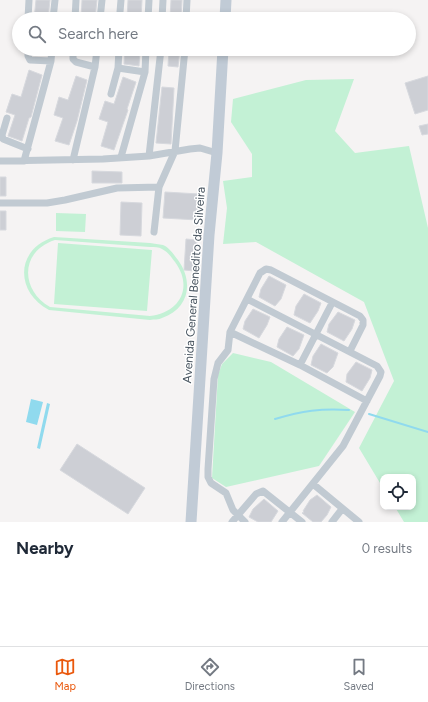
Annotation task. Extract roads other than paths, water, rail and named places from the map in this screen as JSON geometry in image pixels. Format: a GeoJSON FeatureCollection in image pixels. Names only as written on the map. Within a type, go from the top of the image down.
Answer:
{"type":"FeatureCollection","features":[{"type":"Feature","properties":{"kind":"main road"},"geometry":{"type":"LineString","coordinates":[[225,12],[226,0]]}},
{"type":"Feature","properties":{"kind":"main road","name":"Avenida General Benedito da Silveira"},"geometry":{"type":"LineString","coordinates":[[190,522],[209,235],[217,153],[222,56]]}},
{"type":"Feature","properties":{"kind":"street"},"geometry":{"type":"LineString","coordinates":[[28,12],[29,0]]}},
{"type":"Feature","properties":{"kind":"street"},"geometry":{"type":"LineString","coordinates":[[54,0],[54,12]]}},
{"type":"Feature","properties":{"kind":"street"},"geometry":{"type":"LineString","coordinates":[[75,12],[76,0]]}},
{"type":"Feature","properties":{"kind":"street"},"geometry":{"type":"LineString","coordinates":[[101,12],[102,0]]}},
{"type":"Feature","properties":{"kind":"street"},"geometry":{"type":"LineString","coordinates":[[120,12],[121,0]]}},
{"type":"Feature","properties":{"kind":"street"},"geometry":{"type":"LineString","coordinates":[[148,12],[149,0]]}},
{"type":"Feature","properties":{"kind":"street"},"geometry":{"type":"LineString","coordinates":[[162,12],[163,0]]}},
{"type":"Feature","properties":{"kind":"street"},"geometry":{"type":"LineString","coordinates":[[186,12],[187,0]]}},
{"type":"Feature","properties":{"kind":"street"},"geometry":{"type":"LineString","coordinates":[[28,56],[30,60],[51,61]]}},
{"type":"Feature","properties":{"kind":"street"},"geometry":{"type":"LineString","coordinates":[[24,161],[51,56]]}},
{"type":"Feature","properties":{"kind":"street"},"geometry":{"type":"LineString","coordinates":[[73,56],[76,62],[95,67]]}},
{"type":"Feature","properties":{"kind":"street"},"geometry":{"type":"LineString","coordinates":[[73,160],[95,67],[96,56]]}},
{"type":"Feature","properties":{"kind":"street"},"geometry":{"type":"LineString","coordinates":[[110,94],[118,68],[119,56]]}},
{"type":"Feature","properties":{"kind":"street"},"geometry":{"type":"LineString","coordinates":[[121,158],[145,72],[146,56]]}},
{"type":"Feature","properties":{"kind":"street"},"geometry":{"type":"LineString","coordinates":[[149,156],[160,56]]}},
{"type":"Feature","properties":{"kind":"street"},"geometry":{"type":"LineString","coordinates":[[154,232],[159,187],[175,151],[184,56]]}},
{"type":"Feature","properties":{"kind":"street"},"geometry":{"type":"LineString","coordinates":[[118,68],[145,72]]}},
{"type":"Feature","properties":{"kind":"street"},"geometry":{"type":"LineString","coordinates":[[6,118],[2,135],[3,139],[28,149]]}},
{"type":"Feature","properties":{"kind":"street"},"geometry":{"type":"LineString","coordinates":[[0,161],[121,158],[149,156],[200,148],[217,153]]}},
{"type":"Feature","properties":{"kind":"street"},"geometry":{"type":"LineString","coordinates":[[0,203],[47,203],[117,188],[159,187]]}},
{"type":"Feature","properties":{"kind":"street"},"geometry":{"type":"LineString","coordinates":[[245,522],[233,510],[227,495],[211,484],[208,475],[214,376],[218,363],[228,350],[230,332],[260,273],[267,269],[272,270],[332,303],[358,315],[363,320],[362,326],[350,351]]}},
{"type":"Feature","properties":{"kind":"street"},"geometry":{"type":"LineString","coordinates":[[248,299],[350,351],[377,366],[381,370],[380,376],[344,446],[282,522]]}},
{"type":"Feature","properties":{"kind":"street"},"geometry":{"type":"LineString","coordinates":[[300,365],[332,303]]}},
{"type":"Feature","properties":{"kind":"street"},"geometry":{"type":"LineString","coordinates":[[230,332],[300,365],[367,401]]}},
{"type":"Feature","properties":{"kind":"street"},"geometry":{"type":"LineString","coordinates":[[313,484],[358,522]]}},
{"type":"Feature","properties":{"kind":"street"},"geometry":{"type":"LineString","coordinates":[[232,522],[256,494],[263,491],[302,522]]}},
{"type":"Feature","properties":{"kind":"street"},"geometry":{"type":"LineString","coordinates":[[332,522],[342,509]]}},
{"type":"Feature","properties":{"kind":"water"},"geometry":{"type":"Polygon","coordinates":[[[31,399],[43,402],[37,425],[26,422],[31,399]]]}},
{"type":"Feature","properties":{"kind":"water"},"geometry":{"type":"Polygon","coordinates":[[[47,403],[50,404],[40,449],[37,448],[47,403]]]}},
{"type":"Feature","properties":{"kind":"waterway"},"geometry":{"type":"LineString","coordinates":[[275,419],[312,411],[329,409],[349,410]]}},
{"type":"Feature","properties":{"kind":"waterway"},"geometry":{"type":"LineString","coordinates":[[369,414],[428,432]]}}]}
